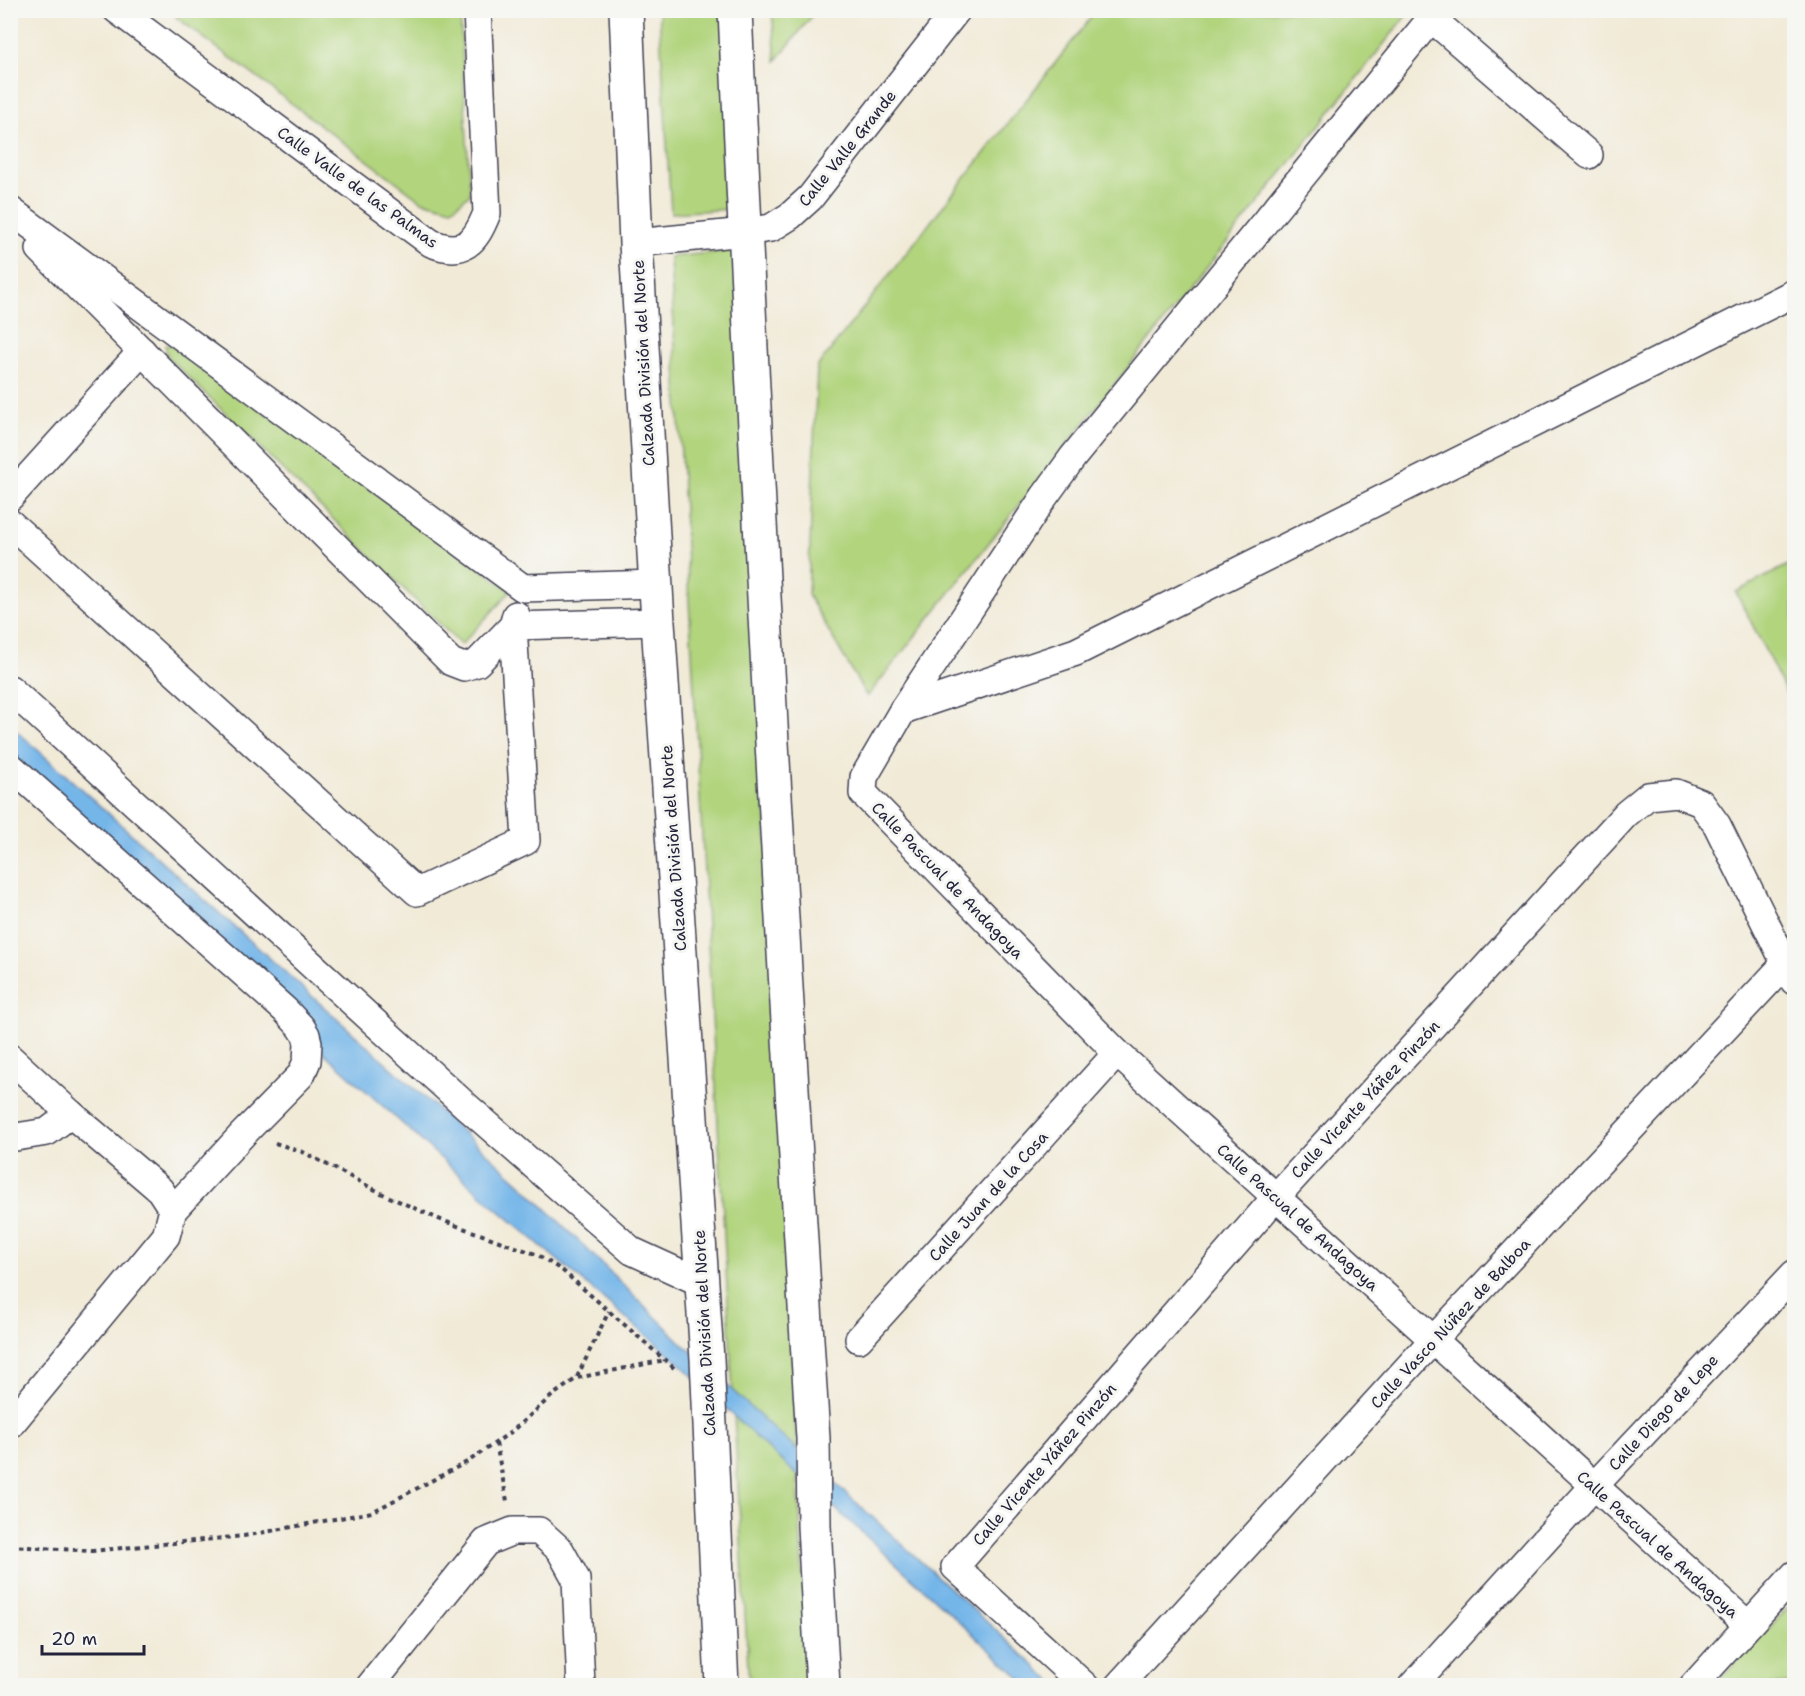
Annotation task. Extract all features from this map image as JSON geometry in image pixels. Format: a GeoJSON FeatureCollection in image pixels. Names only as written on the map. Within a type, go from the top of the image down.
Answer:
{"type":"FeatureCollection","features":[{"type":"Feature","properties":{"kind":"street","name":"Calle Valle de las Palmas"},"geometry":{"type":"LineString","coordinates":[[117,10],[431,243],[447,250],[466,245],[479,234],[487,213],[477,10]]}},
{"type":"Feature","properties":{"kind":"street","name":"Calzada División del Norte"},"geometry":{"type":"LineString","coordinates":[[626,10],[636,243],[658,622],[702,1283],[722,1686]]}},
{"type":"Feature","properties":{"kind":"street"},"geometry":{"type":"LineString","coordinates":[[735,10],[776,812],[814,1466],[814,1526],[823,1686]]}},
{"type":"Feature","properties":{"kind":"street","name":"Calle Valle Grande"},"geometry":{"type":"LineString","coordinates":[[636,243],[771,228],[790,216],[810,198],[957,10]]}},
{"type":"Feature","properties":{"kind":"street"},"geometry":{"type":"LineString","coordinates":[[903,710],[1073,457],[1434,14],[1589,155]]}},
{"type":"Feature","properties":{"kind":"street"},"geometry":{"type":"LineString","coordinates":[[10,210],[523,588],[656,584]]}},
{"type":"Feature","properties":{"kind":"street"},"geometry":{"type":"LineString","coordinates":[[10,219],[451,662],[464,667],[477,663],[513,626],[658,622]]}},
{"type":"Feature","properties":{"kind":"street"},"geometry":{"type":"LineString","coordinates":[[903,710],[1076,652],[1794,293]]}},
{"type":"Feature","properties":{"kind":"street"},"geometry":{"type":"LineString","coordinates":[[10,497],[142,351]]}},
{"type":"Feature","properties":{"kind":"street"},"geometry":{"type":"LineString","coordinates":[[10,523],[417,892],[526,841],[513,626],[523,588]]}},
{"type":"Feature","properties":{"kind":"street"},"geometry":{"type":"LineString","coordinates":[[10,689],[465,1105],[632,1251],[702,1283]]}},
{"type":"Feature","properties":{"kind":"street","name":"Calle Pascual de Andagoya"},"geometry":{"type":"LineString","coordinates":[[903,710],[864,777],[863,793],[1117,1053],[1748,1625]]}},
{"type":"Feature","properties":{"kind":"street"},"geometry":{"type":"LineString","coordinates":[[10,765],[285,1010],[301,1027],[308,1043],[307,1061],[301,1075],[173,1210],[166,1236],[10,1425]]}},
{"type":"Feature","properties":{"kind":"street","name":"Calle Vicente Yáñez Pinzón"},"geometry":{"type":"LineString","coordinates":[[1085,1686],[955,1567],[1276,1197],[1626,814],[1648,796],[1676,793],[1701,803],[1717,825],[1790,972]]}},
{"type":"Feature","properties":{"kind":"street","name":"Calle Vasco Núñez de Balboa"},"geometry":{"type":"LineString","coordinates":[[1118,1686],[1433,1340],[1790,972]]}},
{"type":"Feature","properties":{"kind":"street","name":"Calle Juan de la Cosa"},"geometry":{"type":"LineString","coordinates":[[859,1339],[1117,1053]]}},
{"type":"Feature","properties":{"kind":"street"},"geometry":{"type":"LineString","coordinates":[[10,1058],[160,1190],[173,1210]]}},
{"type":"Feature","properties":{"kind":"street"},"geometry":{"type":"LineString","coordinates":[[10,1136],[47,1132],[71,1114]]}},
{"type":"Feature","properties":{"kind":"street","name":"Calle Diego de Lepe"},"geometry":{"type":"LineString","coordinates":[[1412,1686],[1594,1486],[1794,1274]]}},
{"type":"Feature","properties":{"kind":"street"},"geometry":{"type":"LineString","coordinates":[[370,1686],[486,1542],[513,1531],[539,1532],[560,1550],[576,1579],[581,1686]]}},
{"type":"Feature","properties":{"kind":"street"},"geometry":{"type":"LineString","coordinates":[[1693,1686],[1794,1575]]}},
{"type":"Feature","properties":{"kind":"path"},"geometry":{"type":"LineString","coordinates":[[243,1134],[303,1152],[385,1196],[441,1220],[538,1255],[563,1271],[708,1399]]}},
{"type":"Feature","properties":{"kind":"path"},"geometry":{"type":"LineString","coordinates":[[577,1378],[609,1311]]}},
{"type":"Feature","properties":{"kind":"path"},"geometry":{"type":"LineString","coordinates":[[10,1546],[92,1551],[243,1536],[372,1512],[469,1461],[511,1432],[553,1395],[577,1378],[665,1360]]}},
{"type":"Feature","properties":{"kind":"path"},"geometry":{"type":"LineString","coordinates":[[496,1443],[513,1531]]}},
{"type":"Feature","properties":{"kind":"green space"},"geometry":{"type":"Polygon","coordinates":[[[181,10],[460,11],[470,194],[452,209],[422,201],[176,17],[181,10]]]}},
{"type":"Feature","properties":{"kind":"green space"},"geometry":{"type":"Polygon","coordinates":[[[659,11],[723,11],[732,209],[671,213],[659,11]]]}},
{"type":"Feature","properties":{"kind":"green space"},"geometry":{"type":"Polygon","coordinates":[[[772,11],[816,11],[776,61],[772,11]]]}},
{"type":"Feature","properties":{"kind":"green space"},"geometry":{"type":"Polygon","coordinates":[[[1096,11],[1410,11],[867,697],[808,595],[817,367],[1096,11]]]}},
{"type":"Feature","properties":{"kind":"green space"},"geometry":{"type":"Polygon","coordinates":[[[738,250],[808,1685],[749,1685],[670,257],[738,250]]]}},
{"type":"Feature","properties":{"kind":"green space"},"geometry":{"type":"Polygon","coordinates":[[[165,345],[172,345],[511,591],[461,645],[168,357],[165,345]]]}},
{"type":"Feature","properties":{"kind":"green space"},"geometry":{"type":"Polygon","coordinates":[[[1794,562],[1794,708],[1736,592],[1794,562]]]}},
{"type":"Feature","properties":{"kind":"green space"},"geometry":{"type":"Polygon","coordinates":[[[1794,1602],[1794,1685],[1714,1685],[1794,1602]]]}},
{"type":"Feature","properties":{"kind":"water"},"geometry":{"type":"Polygon","coordinates":[[[11,726],[521,1184],[681,1342],[778,1433],[1056,1685],[1028,1685],[766,1447],[677,1361],[496,1208],[11,771],[11,726]]]}}]}
